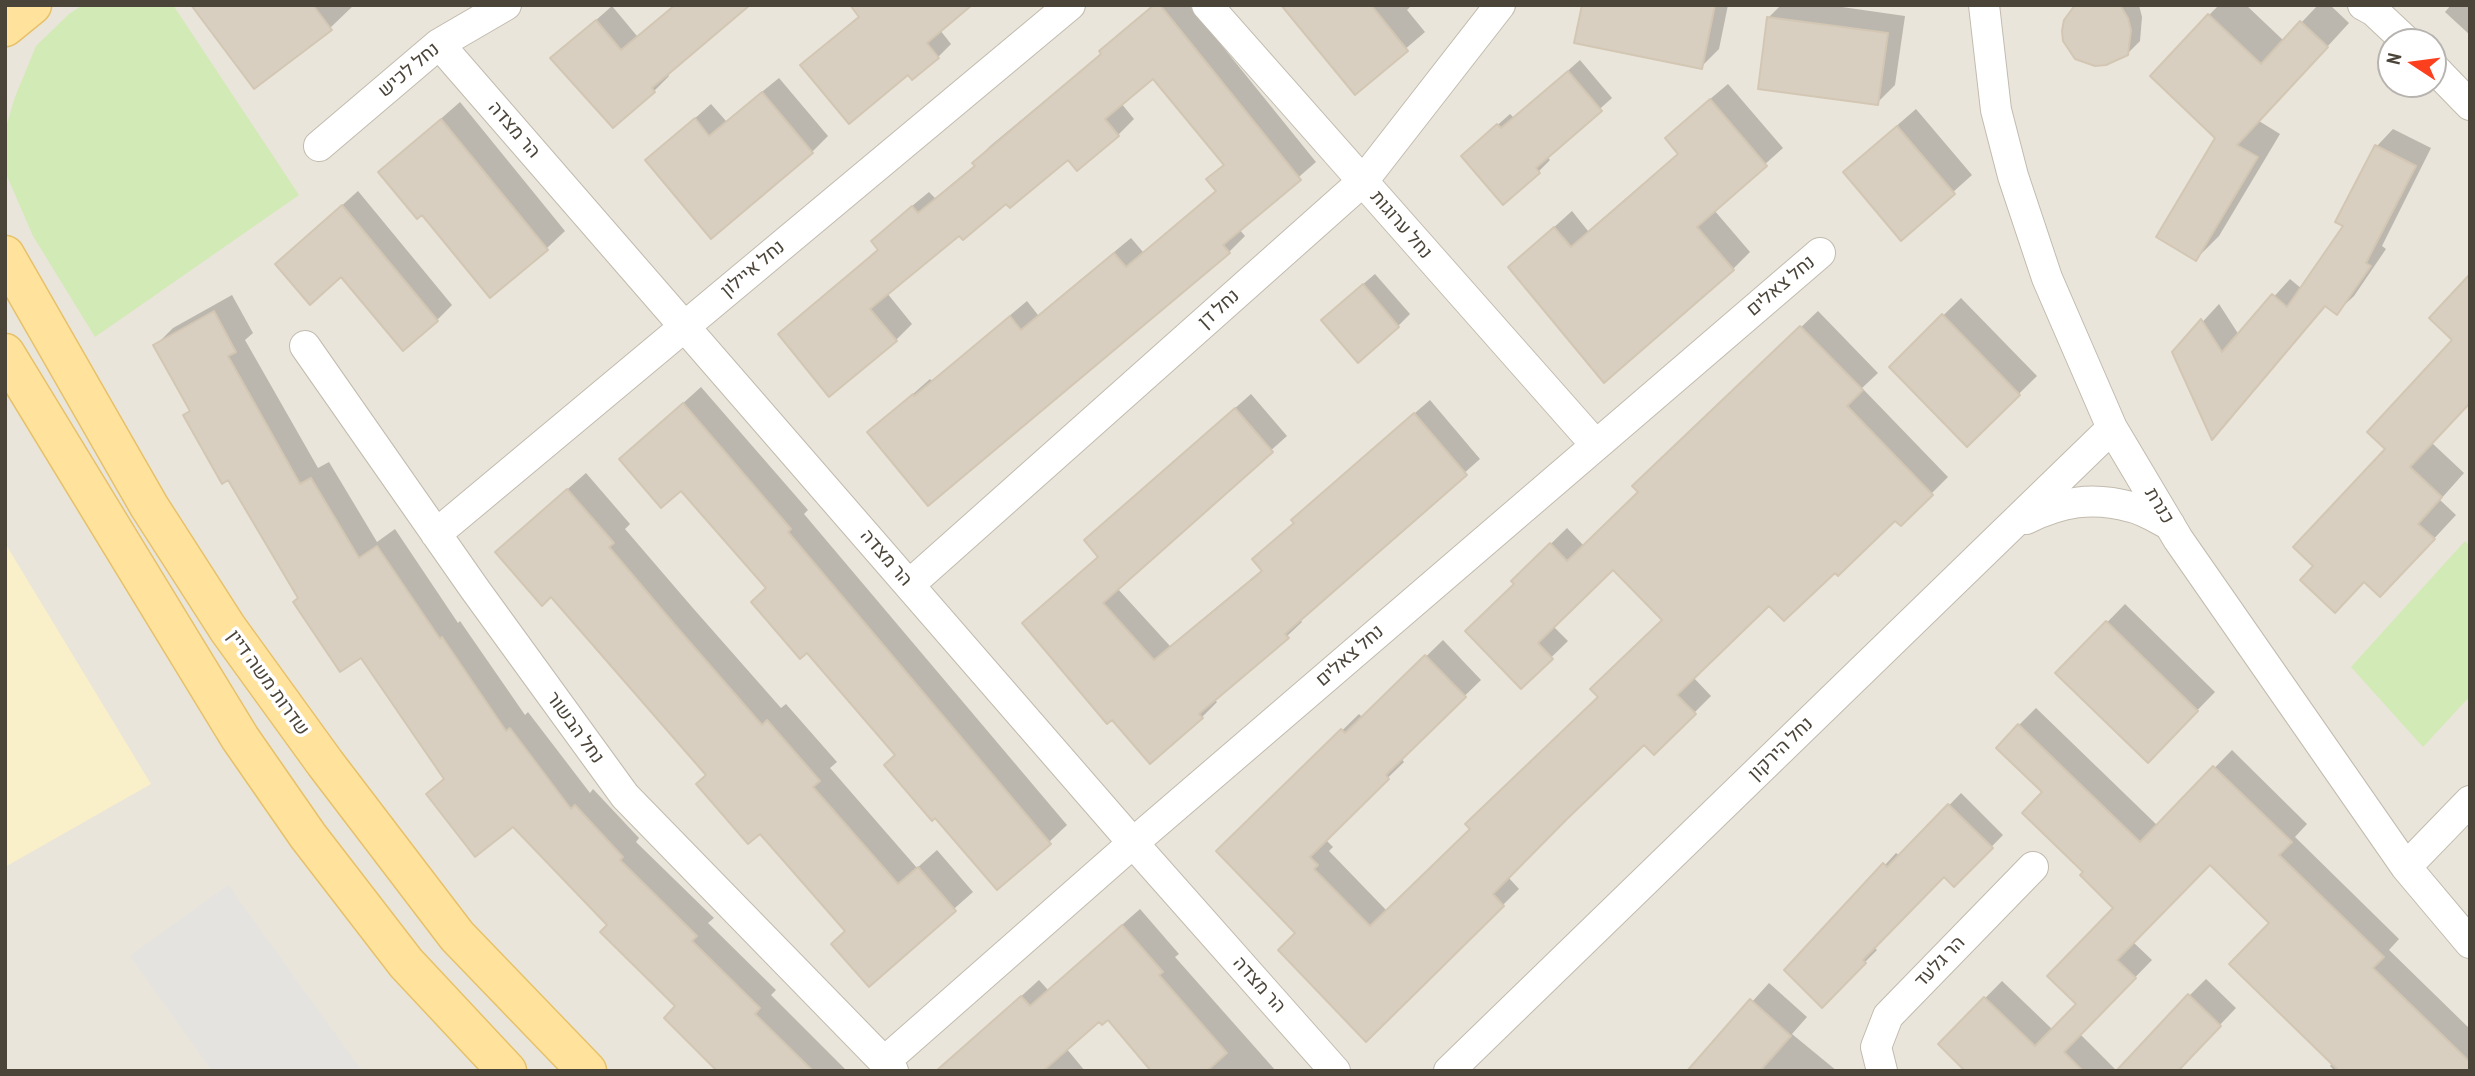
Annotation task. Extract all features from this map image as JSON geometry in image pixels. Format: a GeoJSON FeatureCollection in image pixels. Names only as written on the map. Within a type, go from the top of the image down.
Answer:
{"type":"FeatureCollection","features":[{"type":"Feature","properties":{"kind":"main road"},"geometry":{"type":"LineString","coordinates":[[5,27],[32,5]]}},
{"type":"Feature","properties":{"kind":"main road","name":"שדרות משה דיין"},"geometry":{"type":"LineString","coordinates":[[5,255],[149,506],[228,629],[317,752],[457,936],[587,1071]]}},
{"type":"Feature","properties":{"kind":"main road"},"geometry":{"type":"LineString","coordinates":[[5,353],[240,737],[301,825],[406,963],[507,1071]]}},
{"type":"Feature","properties":{"kind":"street","name":"נחל לכיש"},"geometry":{"type":"LineString","coordinates":[[319,146],[439,44],[506,5]]}},
{"type":"Feature","properties":{"kind":"street","name":"נחל איילון"},"geometry":{"type":"LineString","coordinates":[[436,534],[1070,5]]}},
{"type":"Feature","properties":{"kind":"street","name":"נחל ערוגות"},"geometry":{"type":"LineString","coordinates":[[1207,5],[1595,444]]}},
{"type":"Feature","properties":{"kind":"street","name":"נחל דן"},"geometry":{"type":"LineString","coordinates":[[909,584],[1363,181],[1500,5]]}},
{"type":"Feature","properties":{"kind":"street","name":"כנרת"},"geometry":{"type":"LineString","coordinates":[[1984,5],[1996,110],[2013,176],[2047,278],[2112,428],[2170,525],[2406,867],[2470,943]]}},
{"type":"Feature","properties":{"kind":"street"},"geometry":{"type":"LineString","coordinates":[[2363,5],[2374,11],[2392,28]]}},
{"type":"Feature","properties":{"kind":"street","name":"הר מצדה"},"geometry":{"type":"LineString","coordinates":[[439,44],[1133,843],[1335,1071]]}},
{"type":"Feature","properties":{"kind":"street"},"geometry":{"type":"LineString","coordinates":[[2447,81],[2470,105]]}},
{"type":"Feature","properties":{"kind":"street","name":"נחל צאלים"},"geometry":{"type":"LineString","coordinates":[[888,1067],[1133,843],[1820,253]]}},
{"type":"Feature","properties":{"kind":"street","name":"נחל הבשור"},"geometry":{"type":"LineString","coordinates":[[305,346],[436,534],[625,796],[888,1067]]}},
{"type":"Feature","properties":{"kind":"street","name":"נחל הירקון"},"geometry":{"type":"LineString","coordinates":[[1449,1071],[2112,428]]}},
{"type":"Feature","properties":{"kind":"street"},"geometry":{"type":"LineString","coordinates":[[2010,527],[2052,506],[2092,500],[2132,507],[2170,525]]}},
{"type":"Feature","properties":{"kind":"street"},"geometry":{"type":"LineString","coordinates":[[2406,867],[2470,800]]}},
{"type":"Feature","properties":{"kind":"street","name":"הר גלעד"},"geometry":{"type":"LineString","coordinates":[[1882,1071],[1876,1047],[1888,1016],[2033,867]]}},
{"type":"Feature","properties":{"kind":"shaded area"},"geometry":{"type":"Polygon","coordinates":[[[5,5],[2470,5],[2470,1071],[5,1071],[5,5]]]}},
{"type":"Feature","properties":{"kind":"shaded area"},"geometry":{"type":"Polygon","coordinates":[[[228,885],[362,1071],[212,1071],[130,956],[228,885]]]}},
{"type":"Feature","properties":{"kind":"green space"},"geometry":{"type":"Polygon","coordinates":[[[83,5],[173,5],[299,195],[95,337],[33,236],[7,176],[5,145],[5,130],[15,97],[36,46],[69,14],[83,5]]]}},
{"type":"Feature","properties":{"kind":"green space"},"geometry":{"type":"Polygon","coordinates":[[[2465,541],[2470,547],[2470,696],[2423,747],[2351,667],[2465,541]]]}},
{"type":"Feature","properties":{"kind":"sand"},"geometry":{"type":"Polygon","coordinates":[[[5,543],[151,784],[5,867],[5,543]]]}},
{"type":"Feature","properties":{"kind":"building"},"geometry":{"type":"Polygon","coordinates":[[[191,5],[313,5],[332,30],[254,89],[191,5]]]}},
{"type":"Feature","properties":{"kind":"building"},"geometry":{"type":"Polygon","coordinates":[[[675,5],[750,5],[652,88],[655,92],[613,128],[550,58],[596,20],[621,50],[675,5]]]}},
{"type":"Feature","properties":{"kind":"building"},"geometry":{"type":"Polygon","coordinates":[[[850,5],[972,5],[927,43],[939,58],[912,80],[908,75],[849,124],[800,65],[859,17],[850,5]]]}},
{"type":"Feature","properties":{"kind":"building"},"geometry":{"type":"Polygon","coordinates":[[[1154,5],[1160,5],[1301,180],[1223,245],[1230,253],[928,506],[867,432],[1010,316],[1021,330],[1114,253],[1126,267],[1216,191],[1206,179],[1224,165],[1153,79],[1105,119],[1119,136],[1077,171],[1068,160],[1010,208],[1006,204],[963,240],[959,236],[870,309],[897,341],[829,397],[778,334],[878,250],[871,241],[912,206],[918,213],[975,166],[972,163],[1101,54],[1099,51],[1154,5]]]}},
{"type":"Feature","properties":{"kind":"building"},"geometry":{"type":"Polygon","coordinates":[[[1281,5],[1371,5],[1408,51],[1355,95],[1281,5]]]}},
{"type":"Feature","properties":{"kind":"building"},"geometry":{"type":"Polygon","coordinates":[[[1582,5],[1715,5],[1702,69],[1574,43],[1582,5]]]}},
{"type":"Feature","properties":{"kind":"building"},"geometry":{"type":"Polygon","coordinates":[[[2075,5],[2120,5],[2131,30],[2128,55],[2106,65],[2095,66],[2075,59],[2063,41],[2062,31],[2064,20],[2075,5]]]}},
{"type":"Feature","properties":{"kind":"building"},"geometry":{"type":"Polygon","coordinates":[[[2208,14],[2261,64],[2300,21],[2328,47],[2237,145],[2258,157],[2196,261],[2156,237],[2215,138],[2150,76],[2208,14]]]}},
{"type":"Feature","properties":{"kind":"building"},"geometry":{"type":"Polygon","coordinates":[[[1767,17],[1888,33],[1878,105],[1758,89],[1767,17]]]}},
{"type":"Feature","properties":{"kind":"building"},"geometry":{"type":"Polygon","coordinates":[[[1568,71],[1602,111],[1536,168],[1540,173],[1503,205],[1461,156],[1497,124],[1501,128],[1568,71]]]}},
{"type":"Feature","properties":{"kind":"building"},"geometry":{"type":"Polygon","coordinates":[[[762,92],[813,153],[711,239],[645,160],[695,118],[709,136],[762,92]]]}},
{"type":"Feature","properties":{"kind":"building"},"geometry":{"type":"Polygon","coordinates":[[[1710,99],[1767,166],[1697,227],[1734,270],[1604,383],[1508,267],[1554,227],[1571,247],[1678,154],[1665,138],[1710,99]]]}},
{"type":"Feature","properties":{"kind":"building"},"geometry":{"type":"Polygon","coordinates":[[[441,119],[548,250],[490,298],[422,215],[417,219],[378,172],[441,119]]]}},
{"type":"Feature","properties":{"kind":"building"},"geometry":{"type":"Polygon","coordinates":[[[1897,126],[1955,194],[1901,241],[1843,172],[1897,126]]]}},
{"type":"Feature","properties":{"kind":"building"},"geometry":{"type":"Polygon","coordinates":[[[2375,145],[2416,166],[2366,263],[2371,266],[2337,315],[2325,306],[2212,440],[2172,352],[2201,319],[2222,352],[2272,294],[2287,307],[2343,226],[2335,222],[2375,145]]]}},
{"type":"Feature","properties":{"kind":"building"},"geometry":{"type":"Polygon","coordinates":[[[342,205],[438,321],[403,351],[341,277],[310,305],[275,264],[342,205]]]}},
{"type":"Feature","properties":{"kind":"building"},"geometry":{"type":"Polygon","coordinates":[[[2470,274],[2470,403],[2410,467],[2442,497],[2418,524],[2435,539],[2380,597],[2364,582],[2335,613],[2300,580],[2313,566],[2293,547],[2385,449],[2367,432],[2452,340],[2429,318],[2470,274]]]}},
{"type":"Feature","properties":{"kind":"building"},"geometry":{"type":"Polygon","coordinates":[[[1363,284],[1399,327],[1358,363],[1321,320],[1363,284]]]}},
{"type":"Feature","properties":{"kind":"building"},"geometry":{"type":"Polygon","coordinates":[[[214,311],[236,352],[228,356],[300,484],[311,478],[359,558],[377,546],[506,731],[510,728],[571,809],[575,805],[623,857],[620,860],[697,936],[692,941],[760,1008],[755,1014],[813,1071],[717,1071],[664,1018],[675,1006],[600,932],[607,925],[513,827],[475,857],[426,794],[444,779],[361,658],[340,672],[293,602],[298,598],[228,480],[222,484],[183,415],[190,411],[153,345],[214,311]]]}},
{"type":"Feature","properties":{"kind":"building"},"geometry":{"type":"Polygon","coordinates":[[[1942,314],[2020,395],[1967,447],[1889,367],[1942,314]]]}},
{"type":"Feature","properties":{"kind":"building"},"geometry":{"type":"Polygon","coordinates":[[[1800,326],[1863,390],[1847,406],[1933,495],[1901,526],[1895,521],[1838,576],[1835,573],[1784,621],[1769,606],[1677,695],[1696,714],[1654,755],[1644,745],[1567,819],[1493,894],[1504,906],[1366,1042],[1278,950],[1295,933],[1216,851],[1341,729],[1345,733],[1425,655],[1466,697],[1386,775],[1389,779],[1310,857],[1318,865],[1314,869],[1370,926],[1470,829],[1465,824],[1598,697],[1590,689],[1662,620],[1613,570],[1538,643],[1553,659],[1521,689],[1465,631],[1514,584],[1511,581],[1550,543],[1567,561],[1638,492],[1632,486],[1800,326]]]}},
{"type":"Feature","properties":{"kind":"building"},"geometry":{"type":"Polygon","coordinates":[[[683,403],[791,529],[788,532],[1051,844],[997,890],[935,818],[932,821],[884,765],[895,755],[807,653],[800,659],[751,602],[766,588],[681,491],[661,508],[619,459],[683,403]]]}},
{"type":"Feature","properties":{"kind":"building"},"geometry":{"type":"Polygon","coordinates":[[[1235,408],[1273,452],[1103,603],[1154,660],[1262,571],[1252,559],[1294,523],[1291,520],[1414,413],[1467,475],[1285,634],[1289,638],[1199,714],[1203,718],[1150,764],[1112,720],[1107,724],[1022,623],[1098,557],[1084,540],[1235,408]]]}},
{"type":"Feature","properties":{"kind":"building"},"geometry":{"type":"Polygon","coordinates":[[[567,489],[614,543],[609,547],[675,625],[762,725],[767,720],[820,781],[813,787],[898,884],[918,867],[956,911],[869,987],[831,944],[845,931],[760,834],[748,844],[696,784],[706,775],[551,597],[542,606],[495,552],[567,489]]]}},
{"type":"Feature","properties":{"kind":"building"},"geometry":{"type":"Polygon","coordinates":[[[2106,621],[2198,711],[2148,763],[2055,673],[2106,621]]]}},
{"type":"Feature","properties":{"kind":"building"},"geometry":{"type":"Polygon","coordinates":[[[2018,724],[2140,842],[2213,766],[2292,842],[2279,855],[2384,957],[2373,968],[2470,1062],[2470,1071],[2339,1071],[2229,964],[2269,923],[2210,865],[2117,960],[2136,978],[2064,1052],[2083,1071],[1965,1071],[1938,1044],[1984,997],[2035,1046],[2076,1004],[2047,976],[2113,908],[2080,875],[2083,872],[2022,813],[2042,792],[1996,748],[2018,724]]]}},
{"type":"Feature","properties":{"kind":"building"},"geometry":{"type":"Polygon","coordinates":[[[1948,804],[1993,848],[1954,887],[1944,877],[1863,960],[1866,963],[1822,1008],[1784,970],[1883,863],[1887,867],[1948,804]]]}},
{"type":"Feature","properties":{"kind":"building"},"geometry":{"type":"Polygon","coordinates":[[[1122,925],[1163,972],[1159,975],[1227,1053],[1207,1071],[1151,1071],[1108,1020],[1102,1025],[1099,1022],[1043,1071],[936,1071],[1021,996],[1030,1006],[1122,925]]]}},
{"type":"Feature","properties":{"kind":"building"},"geometry":{"type":"Polygon","coordinates":[[[2188,994],[2221,1026],[2178,1071],[2116,1071],[2188,994]]]}},
{"type":"Feature","properties":{"kind":"building"},"geometry":{"type":"Polygon","coordinates":[[[1750,999],[1791,1036],[1760,1071],[1687,1071],[1750,999]]]}}]}
